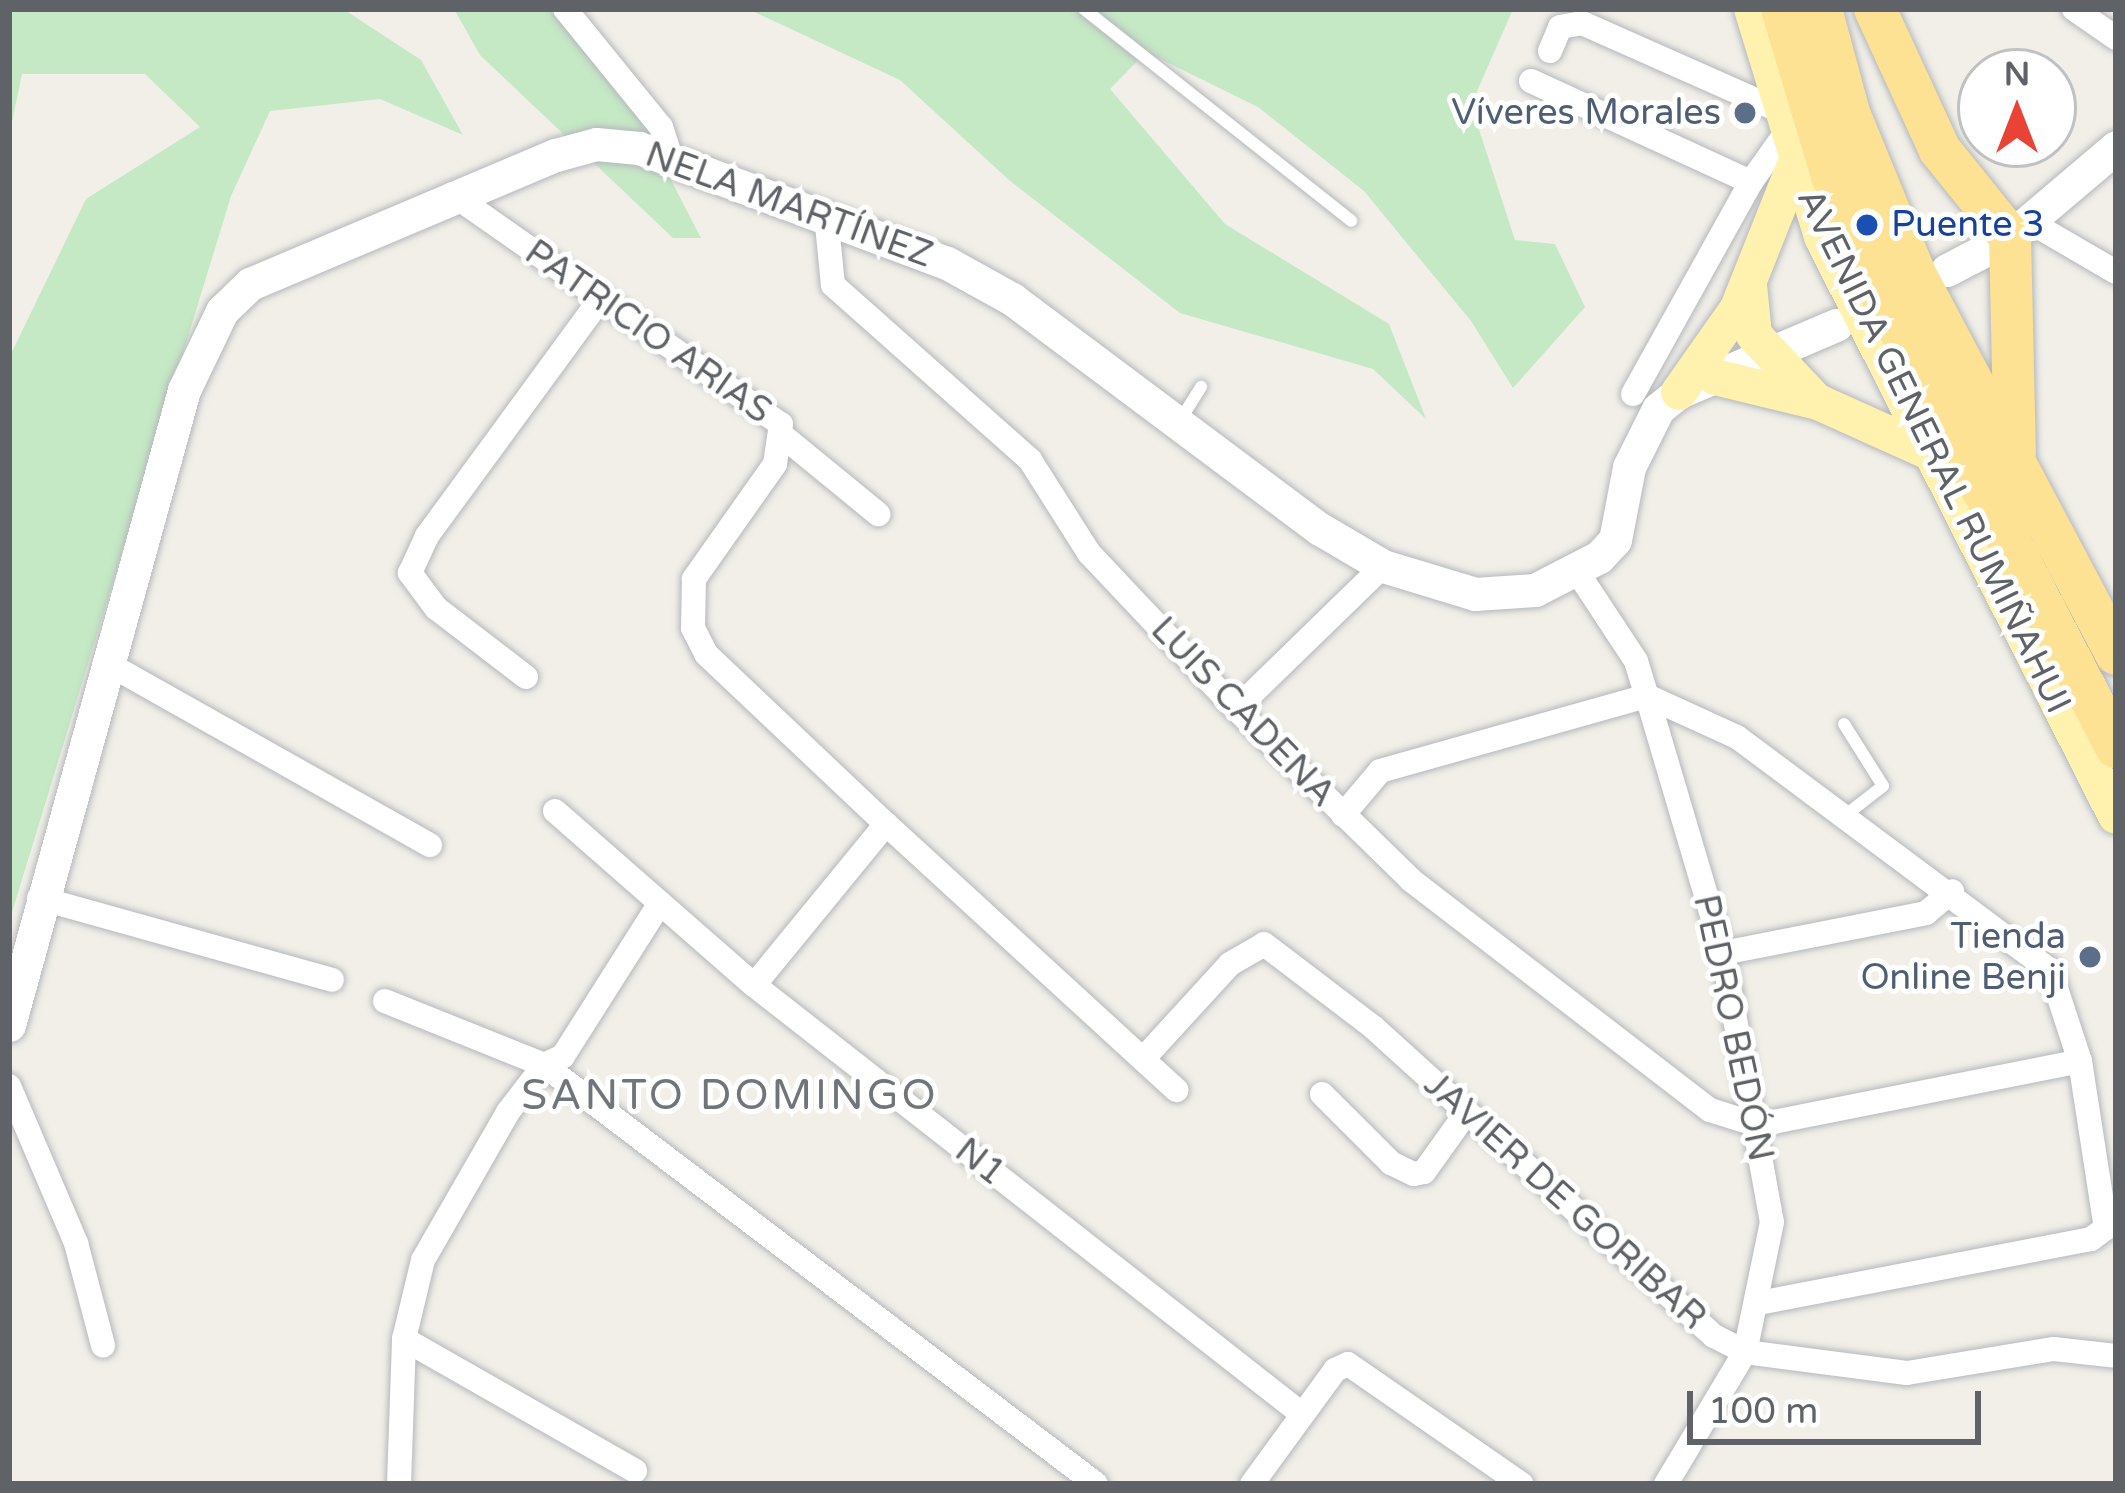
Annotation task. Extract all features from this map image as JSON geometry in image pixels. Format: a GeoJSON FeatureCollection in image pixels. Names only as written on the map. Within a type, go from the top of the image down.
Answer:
{"type":"FeatureCollection","features":[{"type":"Feature","properties":{"kind":"highway"},"geometry":{"type":"LineString","coordinates":[[1782,9],[1832,176],[1880,292],[2116,748]]}},
{"type":"Feature","properties":{"kind":"highway"},"geometry":{"type":"LineString","coordinates":[[1821,9],[1867,162],[1915,274],[2116,654]]}},
{"type":"Feature","properties":{"kind":"highway"},"geometry":{"type":"LineString","coordinates":[[1874,9],[1921,117],[2020,230],[2015,466]]}},
{"type":"Feature","properties":{"kind":"main road","name":"AVENIDA GENERAL RUMIÑAHUI"},"geometry":{"type":"LineString","coordinates":[[1752,9],[1786,136],[1927,451],[2116,816]]}},
{"type":"Feature","properties":{"kind":"main road"},"geometry":{"type":"LineString","coordinates":[[1786,136],[1752,276],[1750,326],[1779,353],[1789,379],[1818,402]]}},
{"type":"Feature","properties":{"kind":"main road","name":"NELA MARTÍNEZ"},"geometry":{"type":"LineString","coordinates":[[9,1025],[39,898],[184,390],[222,311],[250,284],[452,194],[577,147],[618,143],[671,158],[826,215],[1012,299],[1320,529],[1383,566],[1495,595],[1578,573]]}},
{"type":"Feature","properties":{"kind":"main road"},"geometry":{"type":"LineString","coordinates":[[1947,270],[2020,230],[2116,147]]}},
{"type":"Feature","properties":{"kind":"main road"},"geometry":{"type":"LineString","coordinates":[[1578,573],[1615,540],[1634,450],[1648,421],[1678,392],[1720,338],[1752,276]]}},
{"type":"Feature","properties":{"kind":"main road"},"geometry":{"type":"LineString","coordinates":[[1678,392],[1836,325]]}},
{"type":"Feature","properties":{"kind":"main road"},"geometry":{"type":"LineString","coordinates":[[1715,377],[1818,402],[1927,451]]}},
{"type":"Feature","properties":{"kind":"street"},"geometry":{"type":"LineString","coordinates":[[565,9],[661,127],[671,158]]}},
{"type":"Feature","properties":{"kind":"street"},"geometry":{"type":"LineString","coordinates":[[2074,9],[2116,38]]}},
{"type":"Feature","properties":{"kind":"street"},"geometry":{"type":"LineString","coordinates":[[1550,51],[1560,27],[1582,23],[1786,136],[1750,182],[1633,394]]}},
{"type":"Feature","properties":{"kind":"street"},"geometry":{"type":"LineString","coordinates":[[1531,81],[1750,182]]}},
{"type":"Feature","properties":{"kind":"street","name":"PATRICIO ARIAS"},"geometry":{"type":"LineString","coordinates":[[452,194],[770,413],[784,436],[775,464],[694,579],[693,628],[706,653],[1176,1090]]}},
{"type":"Feature","properties":{"kind":"street","name":"LUIS CADENA"},"geometry":{"type":"LineString","coordinates":[[826,215],[833,285],[1030,460],[1089,554],[1343,815],[1411,880],[1709,1110],[1758,1125]]}},
{"type":"Feature","properties":{"kind":"street"},"geometry":{"type":"LineString","coordinates":[[2020,230],[2116,272]]}},
{"type":"Feature","properties":{"kind":"street"},"geometry":{"type":"LineString","coordinates":[[526,677],[425,598],[410,573],[427,536],[602,298]]}},
{"type":"Feature","properties":{"kind":"street"},"geometry":{"type":"LineString","coordinates":[[784,436],[878,514]]}},
{"type":"Feature","properties":{"kind":"street"},"geometry":{"type":"LineString","coordinates":[[1236,709],[1383,566]]}},
{"type":"Feature","properties":{"kind":"street","name":"PEDRO BEDÓN"},"geometry":{"type":"LineString","coordinates":[[1578,573],[1636,661],[1647,696],[1723,953],[1758,1125],[1772,1222],[1760,1303],[1745,1352],[1666,1484]]}},
{"type":"Feature","properties":{"kind":"street"},"geometry":{"type":"LineString","coordinates":[[105,662],[430,845]]}},
{"type":"Feature","properties":{"kind":"street"},"geometry":{"type":"LineString","coordinates":[[1343,815],[1380,771],[1647,696],[1737,737],[1952,891],[2050,970],[2080,1061],[2107,1228],[2091,1239],[1760,1303]]}},
{"type":"Feature","properties":{"kind":"street","name":"N1"},"geometry":{"type":"LineString","coordinates":[[555,811],[754,985],[1302,1414]]}},
{"type":"Feature","properties":{"kind":"street"},"geometry":{"type":"LineString","coordinates":[[754,985],[886,824]]}},
{"type":"Feature","properties":{"kind":"street"},"geometry":{"type":"LineString","coordinates":[[1723,953],[1926,913],[1952,891]]}},
{"type":"Feature","properties":{"kind":"street"},"geometry":{"type":"LineString","coordinates":[[39,898],[332,980]]}},
{"type":"Feature","properties":{"kind":"street"},"geometry":{"type":"LineString","coordinates":[[400,1484],[404,1339],[423,1260],[544,1065],[562,1056],[660,904]]}},
{"type":"Feature","properties":{"kind":"street","name":"JAVIER DE GORIBAR"},"geometry":{"type":"LineString","coordinates":[[1143,1059],[1230,964],[1264,944],[1467,1112],[1714,1336],[1745,1352],[1907,1372],[2054,1349],[2116,1356]]}},
{"type":"Feature","properties":{"kind":"street"},"geometry":{"type":"LineString","coordinates":[[385,1001],[544,1065],[1096,1484]]}},
{"type":"Feature","properties":{"kind":"street"},"geometry":{"type":"LineString","coordinates":[[1758,1125],[2080,1061]]}},
{"type":"Feature","properties":{"kind":"street"},"geometry":{"type":"LineString","coordinates":[[9,1086],[76,1243],[103,1345]]}},
{"type":"Feature","properties":{"kind":"street"},"geometry":{"type":"LineString","coordinates":[[1322,1094],[1391,1163],[1414,1174],[1424,1172],[1467,1112]]}},
{"type":"Feature","properties":{"kind":"street"},"geometry":{"type":"LineString","coordinates":[[404,1339],[635,1471]]}},
{"type":"Feature","properties":{"kind":"street"},"geometry":{"type":"LineString","coordinates":[[1252,1484],[1302,1414],[1348,1364],[1521,1484]]}},
{"type":"Feature","properties":{"kind":"lane"},"geometry":{"type":"LineString","coordinates":[[1084,9],[1351,221]]}},
{"type":"Feature","properties":{"kind":"lane"},"geometry":{"type":"LineString","coordinates":[[1180,420],[1201,387]]}},
{"type":"Feature","properties":{"kind":"lane"},"geometry":{"type":"LineString","coordinates":[[1844,724],[1883,786],[1847,814]]}},
{"type":"Feature","properties":{"kind":"green space"},"geometry":{"type":"Polygon","coordinates":[[[9,9],[343,9],[421,60],[463,135],[380,99],[270,111],[231,196],[9,922],[9,358],[86,199],[200,127],[145,74],[22,74],[9,136],[9,9]]]}},
{"type":"Feature","properties":{"kind":"green space"},"geometry":{"type":"Polygon","coordinates":[[[454,9],[582,9],[701,238],[673,238],[480,55],[454,9]]]}},
{"type":"Feature","properties":{"kind":"green space"},"geometry":{"type":"Polygon","coordinates":[[[748,9],[1513,9],[1471,105],[1515,240],[1555,244],[1585,307],[1513,388],[1471,321],[1364,191],[1258,107],[1146,52],[1110,89],[1225,224],[1389,324],[1426,419],[1373,369],[1180,313],[1009,180],[900,80],[748,9]]]}},
{"type":"Feature","properties":{"kind":"place","name":"Víveres Morales"},"geometry":{"type":"Point","coordinates":[1745,113]}},
{"type":"Feature","properties":{"kind":"place","name":"Puente 3"},"geometry":{"type":"Point","coordinates":[1867,225]}},
{"type":"Feature","properties":{"kind":"place","name":"Tienda Online Benji"},"geometry":{"type":"Point","coordinates":[2090,957]}},
{"type":"Feature","properties":{"kind":"district","name":"SANTO DOMINGO"},"geometry":{"type":"Point","coordinates":[730,1096]}}]}
